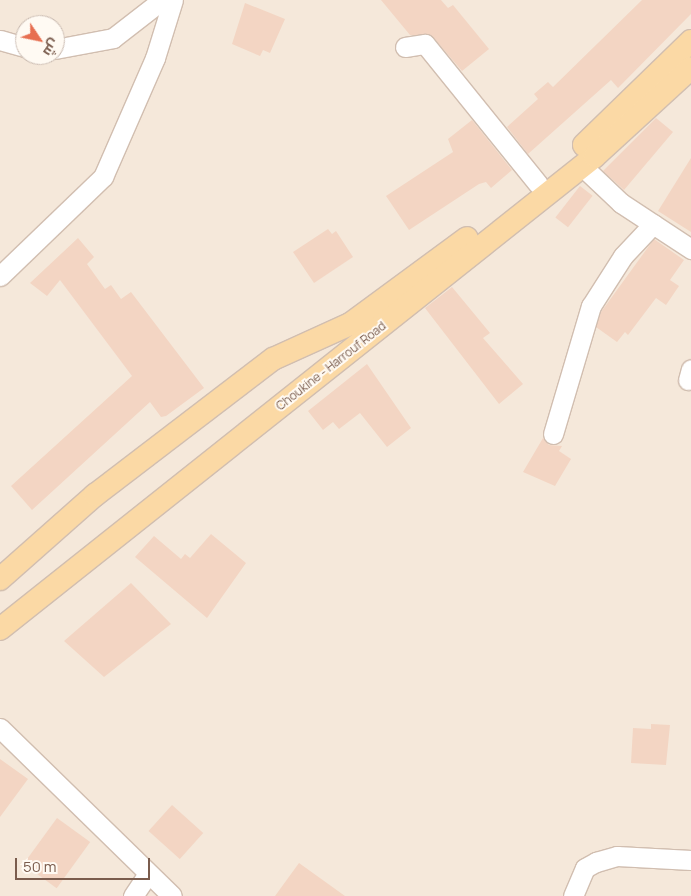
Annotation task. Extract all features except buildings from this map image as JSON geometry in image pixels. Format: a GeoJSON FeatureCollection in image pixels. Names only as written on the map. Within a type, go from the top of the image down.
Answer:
{"type":"FeatureCollection","features":[{"type":"Feature","properties":{"kind":"main road"},"geometry":{"type":"LineString","coordinates":[[655,93],[691,42]]}},
{"type":"Feature","properties":{"kind":"main road"},"geometry":{"type":"LineString","coordinates":[[655,93],[691,68]]}},
{"type":"Feature","properties":{"kind":"main road","name":"Choukine - Harrouf Road"},"geometry":{"type":"LineString","coordinates":[[0,628],[582,166],[655,93]]}},
{"type":"Feature","properties":{"kind":"main road","name":"Choukine - Harrouf Road"},"geometry":{"type":"LineString","coordinates":[[0,578],[95,495],[273,359],[350,324],[538,184],[655,93]]}},
{"type":"Feature","properties":{"kind":"street"},"geometry":{"type":"LineString","coordinates":[[65,47],[113,38],[162,0]]}},
{"type":"Feature","properties":{"kind":"street"},"geometry":{"type":"LineString","coordinates":[[0,276],[103,177],[152,67],[173,0]]}},
{"type":"Feature","properties":{"kind":"street"},"geometry":{"type":"LineString","coordinates":[[0,40],[15,44]]}},
{"type":"Feature","properties":{"kind":"street"},"geometry":{"type":"LineString","coordinates":[[405,47],[425,44],[538,184]]}},
{"type":"Feature","properties":{"kind":"street"},"geometry":{"type":"LineString","coordinates":[[582,166],[621,204],[691,249]]}},
{"type":"Feature","properties":{"kind":"street"},"geometry":{"type":"LineString","coordinates":[[553,434],[591,306],[623,256],[653,224]]}},
{"type":"Feature","properties":{"kind":"street"},"geometry":{"type":"LineString","coordinates":[[0,728],[172,896]]}},
{"type":"Feature","properties":{"kind":"street"},"geometry":{"type":"LineString","coordinates":[[573,896],[585,868],[596,862],[617,856],[691,860]]}},
{"type":"Feature","properties":{"kind":"street"},"geometry":{"type":"LineString","coordinates":[[133,896],[148,874]]}},
{"type":"Feature","properties":{"kind":"shaded area"},"geometry":{"type":"Polygon","coordinates":[[[0,0],[691,0],[691,896],[0,896],[0,0]]]}}]}
